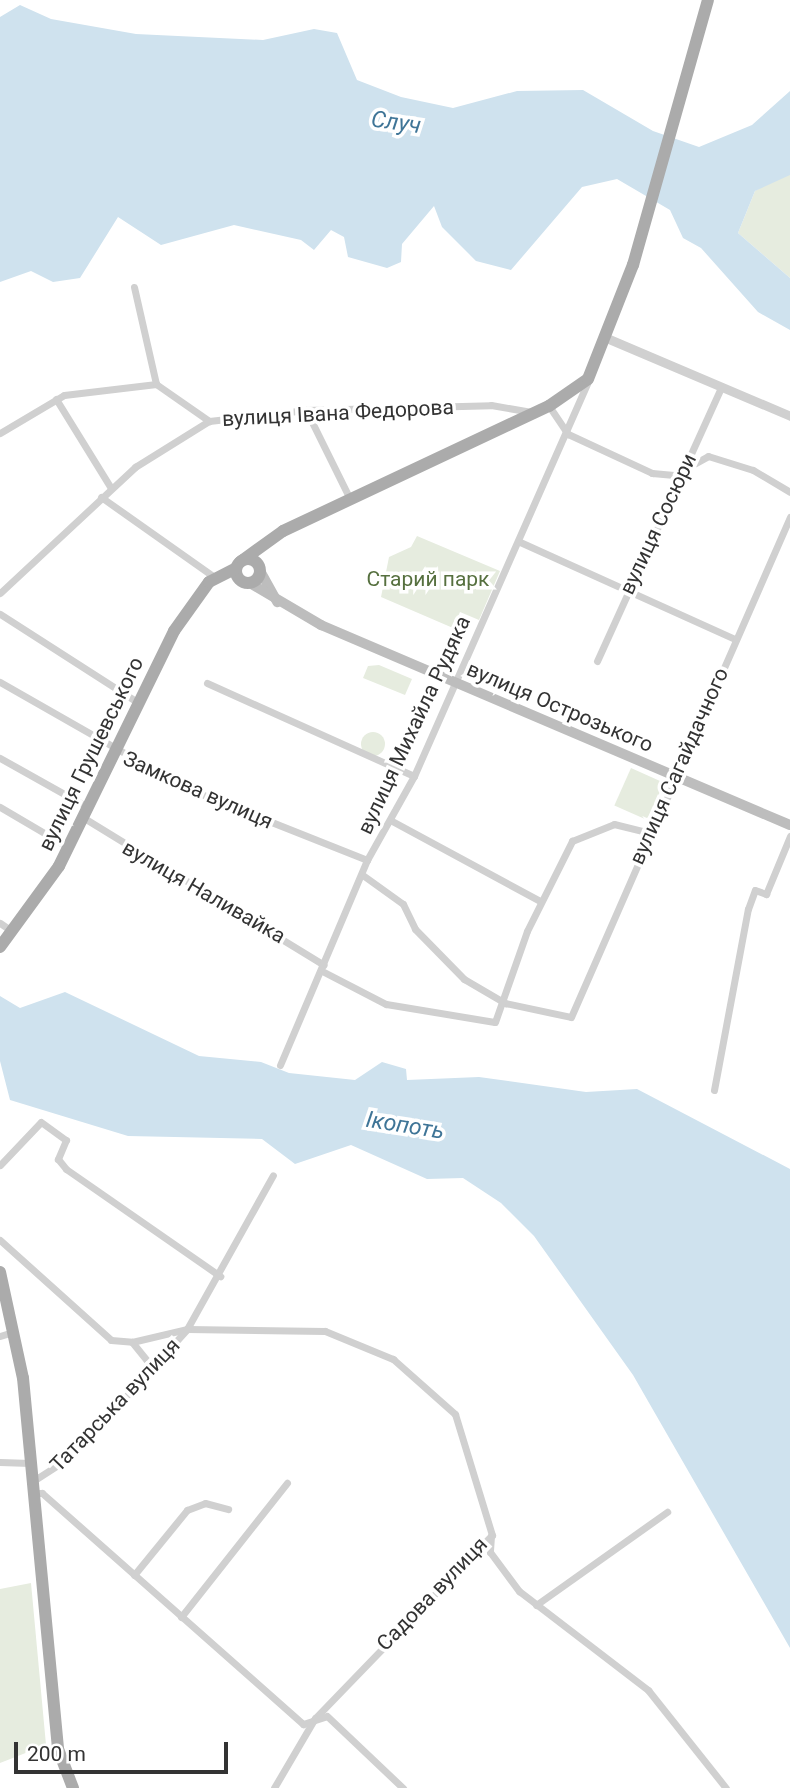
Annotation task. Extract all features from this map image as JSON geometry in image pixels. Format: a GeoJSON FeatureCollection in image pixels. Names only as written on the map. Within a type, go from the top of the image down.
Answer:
{"type":"FeatureCollection","features":[{"type":"Feature","properties":{"kind":"main road","name":"вулиця Михайла Рудяка"},"geometry":{"type":"LineString","coordinates":[[588,380],[609,339],[708,0]]}},
{"type":"Feature","properties":{"kind":"main road","name":"вулиця Грушевського"},"geometry":{"type":"LineString","coordinates":[[0,947],[68,847],[87,814],[137,702],[174,631],[216,578],[283,531],[531,412],[549,406],[588,380]]}},
{"type":"Feature","properties":{"kind":"main road"},"geometry":{"type":"LineString","coordinates":[[246,582],[259,569],[283,531]]}},
{"type":"Feature","properties":{"kind":"main road"},"geometry":{"type":"LineString","coordinates":[[246,582],[238,565],[253,561],[278,604]]}},
{"type":"Feature","properties":{"kind":"main road"},"geometry":{"type":"LineString","coordinates":[[216,578],[246,582]]}},
{"type":"Feature","properties":{"kind":"main road","name":"вулиця Острозького"},"geometry":{"type":"LineString","coordinates":[[246,582],[278,604],[790,825]]}},
{"type":"Feature","properties":{"kind":"main road"},"geometry":{"type":"LineString","coordinates":[[0,1272],[13,1332],[34,1487],[58,1749],[73,1788]]}},
{"type":"Feature","properties":{"kind":"street"},"geometry":{"type":"LineString","coordinates":[[0,433],[56,398],[156,383],[134,287]]}},
{"type":"Feature","properties":{"kind":"street"},"geometry":{"type":"LineString","coordinates":[[609,339],[790,416]]}},
{"type":"Feature","properties":{"kind":"street","name":"вулиця Михайла Рудяка"},"geometry":{"type":"LineString","coordinates":[[281,1065],[365,876],[367,860],[392,821],[457,683],[568,434],[588,380]]}},
{"type":"Feature","properties":{"kind":"street","name":"вулиця Івана Федорова"},"geometry":{"type":"LineString","coordinates":[[156,383],[209,421],[306,410],[491,405],[531,412]]}},
{"type":"Feature","properties":{"kind":"street","name":"вулиця Сосюри"},"geometry":{"type":"LineString","coordinates":[[597,661],[681,469],[721,388]]}},
{"type":"Feature","properties":{"kind":"street"},"geometry":{"type":"LineString","coordinates":[[56,398],[111,488]]}},
{"type":"Feature","properties":{"kind":"street"},"geometry":{"type":"LineString","coordinates":[[549,406],[568,434],[652,473],[681,469],[698,457],[728,459],[790,492]]}},
{"type":"Feature","properties":{"kind":"street"},"geometry":{"type":"LineString","coordinates":[[306,410],[350,499]]}},
{"type":"Feature","properties":{"kind":"street"},"geometry":{"type":"LineString","coordinates":[[0,593],[111,488],[166,444],[209,421]]}},
{"type":"Feature","properties":{"kind":"street"},"geometry":{"type":"LineString","coordinates":[[101,497],[216,578]]}},
{"type":"Feature","properties":{"kind":"street","name":"вулиця Сагайдачного"},"geometry":{"type":"LineString","coordinates":[[505,1003],[571,1017],[790,517]]}},
{"type":"Feature","properties":{"kind":"street"},"geometry":{"type":"LineString","coordinates":[[520,542],[735,639]]}},
{"type":"Feature","properties":{"kind":"street"},"geometry":{"type":"LineString","coordinates":[[0,614],[137,702]]}},
{"type":"Feature","properties":{"kind":"street","name":"Замкова вулиця"},"geometry":{"type":"LineString","coordinates":[[0,682],[116,752],[367,860]]}},
{"type":"Feature","properties":{"kind":"street"},"geometry":{"type":"LineString","coordinates":[[207,683],[414,776]]}},
{"type":"Feature","properties":{"kind":"street","name":"вулиця Наливайка"},"geometry":{"type":"LineString","coordinates":[[0,758],[323,968],[386,1004],[469,1022],[495,1022],[505,1003]]}},
{"type":"Feature","properties":{"kind":"street"},"geometry":{"type":"LineString","coordinates":[[0,807],[68,847]]}},
{"type":"Feature","properties":{"kind":"street"},"geometry":{"type":"LineString","coordinates":[[392,821],[540,901]]}},
{"type":"Feature","properties":{"kind":"street"},"geometry":{"type":"LineString","coordinates":[[365,876],[403,904],[415,929],[464,979],[505,1003],[540,901],[572,841],[614,824],[651,833]]}},
{"type":"Feature","properties":{"kind":"street"},"geometry":{"type":"LineString","coordinates":[[714,1090],[748,909],[755,890],[766,894],[790,835]]}},
{"type":"Feature","properties":{"kind":"street"},"geometry":{"type":"LineString","coordinates":[[0,923],[13,931]]}},
{"type":"Feature","properties":{"kind":"street"},"geometry":{"type":"LineString","coordinates":[[0,1165],[41,1122],[66,1139],[58,1159],[65,1170],[220,1276]]}},
{"type":"Feature","properties":{"kind":"street","name":"Татарська вулиця"},"geometry":{"type":"LineString","coordinates":[[34,1487],[72,1456],[154,1369],[187,1329],[220,1276],[273,1175]]}},
{"type":"Feature","properties":{"kind":"street"},"geometry":{"type":"LineString","coordinates":[[0,1240],[111,1340],[132,1342],[154,1369]]}},
{"type":"Feature","properties":{"kind":"street","name":"Садова вулиця"},"geometry":{"type":"LineString","coordinates":[[132,1342],[187,1329],[325,1331],[393,1359],[454,1414],[492,1535],[316,1720],[274,1788]]}},
{"type":"Feature","properties":{"kind":"street"},"geometry":{"type":"LineString","coordinates":[[0,1336],[13,1332]]}},
{"type":"Feature","properties":{"kind":"street"},"geometry":{"type":"LineString","coordinates":[[0,1462],[30,1463]]}},
{"type":"Feature","properties":{"kind":"street"},"geometry":{"type":"LineString","coordinates":[[181,1617],[287,1483]]}},
{"type":"Feature","properties":{"kind":"street"},"geometry":{"type":"LineString","coordinates":[[34,1487],[303,1724],[327,1716],[403,1788]]}},
{"type":"Feature","properties":{"kind":"street"},"geometry":{"type":"LineString","coordinates":[[134,1575],[187,1510],[205,1503],[228,1509]]}},
{"type":"Feature","properties":{"kind":"street"},"geometry":{"type":"LineString","coordinates":[[536,1605],[667,1512]]}},
{"type":"Feature","properties":{"kind":"street"},"geometry":{"type":"LineString","coordinates":[[492,1535],[490,1552],[536,1605],[648,1690],[726,1788]]}},
{"type":"Feature","properties":{"kind":"green space"},"geometry":{"type":"Polygon","coordinates":[[[786,173],[790,175],[790,278],[738,233],[755,191],[786,173]]]}},
{"type":"Feature","properties":{"kind":"green space","name":"Старий парк"},"geometry":{"type":"Polygon","coordinates":[[[417,536],[500,571],[479,620],[460,612],[453,628],[381,597],[389,557],[411,547],[417,536]]]}},
{"type":"Feature","properties":{"kind":"green space"},"geometry":{"type":"Polygon","coordinates":[[[379,665],[412,679],[405,695],[363,678],[368,666],[379,665]]]}},
{"type":"Feature","properties":{"kind":"green space"},"geometry":{"type":"Polygon","coordinates":[[[373,732],[382,735],[385,744],[382,753],[373,756],[364,753],[361,744],[364,735],[373,732]]]}},
{"type":"Feature","properties":{"kind":"green space"},"geometry":{"type":"Polygon","coordinates":[[[631,768],[664,783],[647,820],[614,805],[631,768]]]}},
{"type":"Feature","properties":{"kind":"green space"},"geometry":{"type":"Polygon","coordinates":[[[31,1583],[46,1745],[0,1763],[0,1589],[31,1583]]]}},
{"type":"Feature","properties":{"kind":"water","name":"Случ"},"geometry":{"type":"Polygon","coordinates":[[[20,5],[51,19],[136,34],[263,40],[314,29],[337,33],[357,80],[401,97],[453,108],[517,91],[583,90],[653,131],[699,147],[752,125],[790,91],[790,175],[755,191],[738,233],[790,278],[790,330],[758,312],[701,248],[683,238],[670,210],[617,179],[582,187],[511,270],[476,261],[442,227],[434,206],[402,244],[401,262],[387,268],[348,257],[344,237],[331,230],[314,250],[301,240],[234,225],[161,245],[118,217],[80,278],[53,282],[31,271],[0,282],[0,17],[20,5]]]}},
{"type":"Feature","properties":{"kind":"water","name":"Ікопоть"},"geometry":{"type":"Polygon","coordinates":[[[65,992],[199,1056],[261,1062],[289,1073],[355,1080],[382,1062],[406,1069],[407,1080],[479,1077],[586,1092],[637,1089],[790,1169],[790,1648],[633,1375],[534,1236],[501,1203],[463,1178],[427,1179],[351,1145],[295,1164],[262,1139],[128,1136],[10,1100],[0,1061],[0,996],[20,1008],[65,992]]]}}]}
